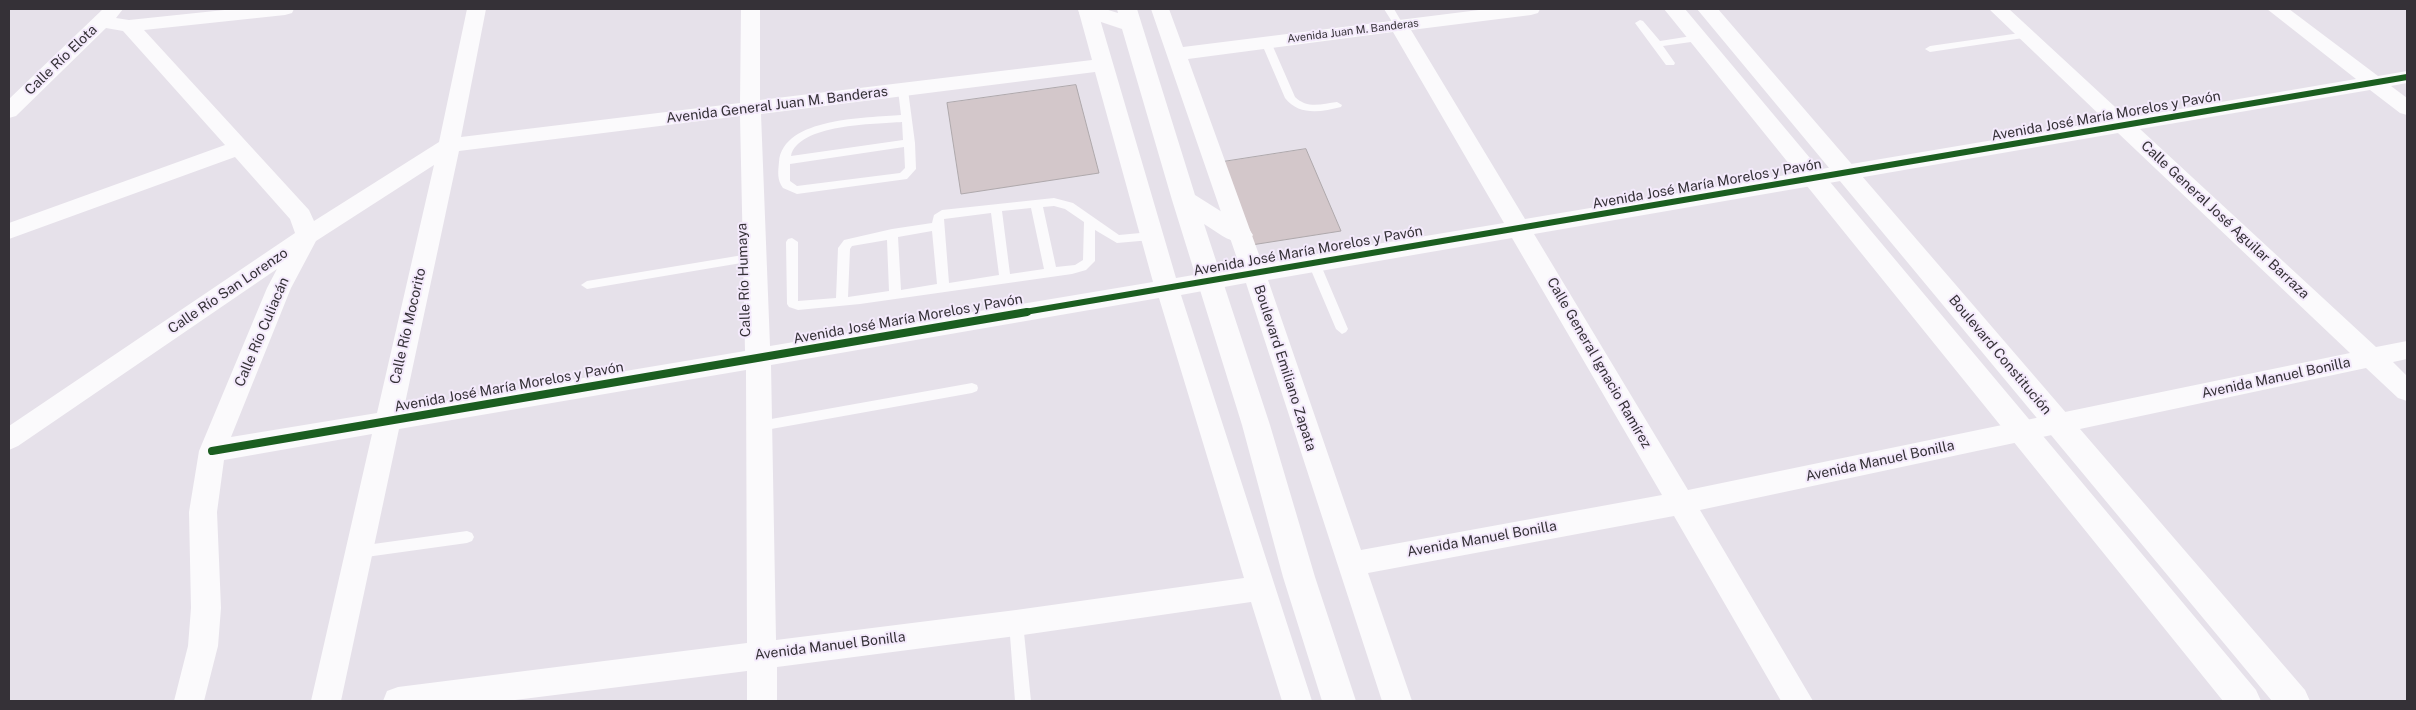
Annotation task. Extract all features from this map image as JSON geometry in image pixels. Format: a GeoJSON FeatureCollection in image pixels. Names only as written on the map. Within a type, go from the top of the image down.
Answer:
{"type":"FeatureCollection","features":[{"type":"Feature","properties":{"kind":"street"},"geometry":{"type":"LineString","coordinates":[[129,26],[285,9]]}},
{"type":"Feature","properties":{"kind":"street","name":"Calle Río Mocorito"},"geometry":{"type":"LineString","coordinates":[[326,701],[449,145],[476,9]]}},
{"type":"Feature","properties":{"kind":"street","name":"Calle Río Humaya"},"geometry":{"type":"LineString","coordinates":[[750,9],[750,109],[759,358],[762,701]]}},
{"type":"Feature","properties":{"kind":"street","name":"Boulevard Emiliano Zapata"},"geometry":{"type":"LineString","coordinates":[[1160,9],[1254,273],[1397,701]]}},
{"type":"Feature","properties":{"kind":"street","name":"Avenida Juan M. Banderas"},"geometry":{"type":"LineString","coordinates":[[1176,54],[1266,42],[1394,17],[1530,9]]}},
{"type":"Feature","properties":{"kind":"street"},"geometry":{"type":"LineString","coordinates":[[1674,9],[2244,701]]}},
{"type":"Feature","properties":{"kind":"street","name":"Boulevard Constitución"},"geometry":{"type":"LineString","coordinates":[[1707,9],[2293,701]]}},
{"type":"Feature","properties":{"kind":"street","name":"Calle General José Aguilar Barraza"},"geometry":{"type":"LineString","coordinates":[[1998,9],[2407,391]]}},
{"type":"Feature","properties":{"kind":"street"},"geometry":{"type":"LineString","coordinates":[[2277,9],[2407,108]]}},
{"type":"Feature","properties":{"kind":"street"},"geometry":{"type":"LineString","coordinates":[[1297,701],[1151,236],[1088,10],[1129,14],[1184,200],[1256,425],[1299,577],[1339,701]]}},
{"type":"Feature","properties":{"kind":"street"},"geometry":{"type":"LineString","coordinates":[[108,15],[129,26],[301,216],[307,236]]}},
{"type":"Feature","properties":{"kind":"street","name":"Calle Río Elota"},"geometry":{"type":"LineString","coordinates":[[9,111],[108,15]]}},
{"type":"Feature","properties":{"kind":"street","name":"Calle General Ignacio Ramírez"},"geometry":{"type":"LineString","coordinates":[[1394,17],[1798,701]]}},
{"type":"Feature","properties":{"kind":"street","name":"Avenida General Juan M. Banderas"},"geometry":{"type":"LineString","coordinates":[[449,145],[1104,65]]}},
{"type":"Feature","properties":{"kind":"street","name":"Avenida José María Morelos y Pavón"},"geometry":{"type":"LineString","coordinates":[[212,450],[2407,77]]}},
{"type":"Feature","properties":{"kind":"street","name":"Calle Río San Lorenzo"},"geometry":{"type":"LineString","coordinates":[[9,439],[248,279],[307,236],[449,145]]}},
{"type":"Feature","properties":{"kind":"street"},"geometry":{"type":"LineString","coordinates":[[9,231],[239,148]]}},
{"type":"Feature","properties":{"kind":"street"},"geometry":{"type":"LineString","coordinates":[[1184,200],[1240,235]]}},
{"type":"Feature","properties":{"kind":"street","name":"Calle Río Culiacán"},"geometry":{"type":"LineString","coordinates":[[189,701],[203,646],[206,608],[202,512],[212,450],[279,288],[307,236]]}},
{"type":"Feature","properties":{"kind":"street","name":"Avenida Manuel Bonilla"},"geometry":{"type":"LineString","coordinates":[[1350,564],[1681,503],[2407,350]]}},
{"type":"Feature","properties":{"kind":"street","name":"Avenida Manuel Bonilla"},"geometry":{"type":"LineString","coordinates":[[398,701],[1016,623],[1262,588]]}},
{"type":"Feature","properties":{"kind":"lane"},"geometry":{"type":"LineString","coordinates":[[1640,23],[1670,63]]}},
{"type":"Feature","properties":{"kind":"lane"},"geometry":{"type":"LineString","coordinates":[[1930,48],[2027,35]]}},
{"type":"Feature","properties":{"kind":"lane"},"geometry":{"type":"LineString","coordinates":[[1657,44],[1698,38]]}},
{"type":"Feature","properties":{"kind":"lane"},"geometry":{"type":"LineString","coordinates":[[1266,42],[1290,98],[1295,105],[1301,109],[1337,105]]}},
{"type":"Feature","properties":{"kind":"lane"},"geometry":{"type":"LineString","coordinates":[[903,90],[907,118],[910,143],[911,169],[903,176],[797,190],[790,189],[786,184],[783,178],[784,161],[788,146],[812,131],[907,118]]}},
{"type":"Feature","properties":{"kind":"lane"},"geometry":{"type":"LineString","coordinates":[[784,161],[910,143]]}},
{"type":"Feature","properties":{"kind":"lane"},"geometry":{"type":"LineString","coordinates":[[943,286],[937,226],[938,218],[942,214],[1036,203],[1061,203],[1117,239],[1151,236]]}},
{"type":"Feature","properties":{"kind":"lane"},"geometry":{"type":"LineString","coordinates":[[1036,203],[1051,272]]}},
{"type":"Feature","properties":{"kind":"lane"},"geometry":{"type":"LineString","coordinates":[[996,207],[1005,277]]}},
{"type":"Feature","properties":{"kind":"lane"},"geometry":{"type":"LineString","coordinates":[[792,242],[793,304],[808,306],[1005,277],[1073,270],[1087,264],[1089,260],[1090,220]]}},
{"type":"Feature","properties":{"kind":"lane"},"geometry":{"type":"LineString","coordinates":[[842,302],[844,248],[848,242],[937,226]]}},
{"type":"Feature","properties":{"kind":"lane"},"geometry":{"type":"LineString","coordinates":[[892,233],[896,294]]}},
{"type":"Feature","properties":{"kind":"lane"},"geometry":{"type":"LineString","coordinates":[[587,285],[755,257]]}},
{"type":"Feature","properties":{"kind":"lane"},"geometry":{"type":"LineString","coordinates":[[1314,263],[1342,329]]}},
{"type":"Feature","properties":{"kind":"lane"},"geometry":{"type":"LineString","coordinates":[[760,426],[972,388]]}},
{"type":"Feature","properties":{"kind":"lane"},"geometry":{"type":"LineString","coordinates":[[359,552],[466,537]]}},
{"type":"Feature","properties":{"kind":"lane"},"geometry":{"type":"LineString","coordinates":[[1016,623],[1023,701]]}},
{"type":"Feature","properties":{"kind":"building"},"geometry":{"type":"Polygon","coordinates":[[[1076,85],[1099,173],[961,194],[947,103],[1076,85]]]}},
{"type":"Feature","properties":{"kind":"building"},"geometry":{"type":"Polygon","coordinates":[[[1306,149],[1341,231],[1245,246],[1216,163],[1306,149]]]}},
{"type":"Feature","properties":{"kind":"cycle path"},"geometry":{"type":"LineString","coordinates":[[212,451],[2407,77]]}}]}
